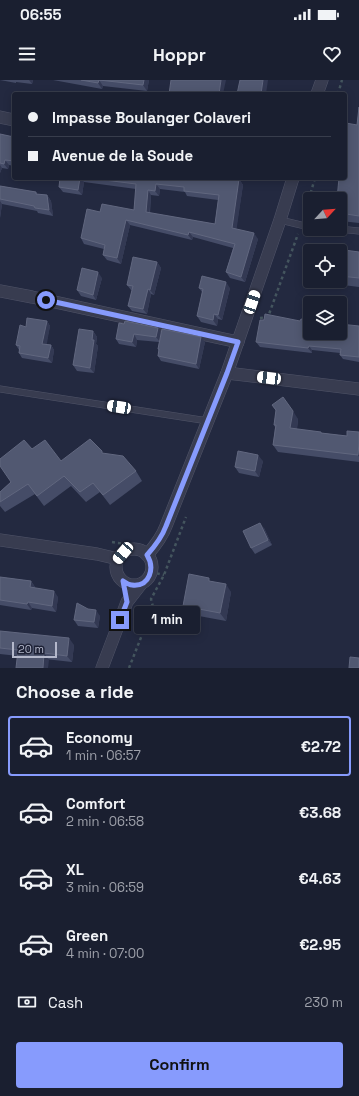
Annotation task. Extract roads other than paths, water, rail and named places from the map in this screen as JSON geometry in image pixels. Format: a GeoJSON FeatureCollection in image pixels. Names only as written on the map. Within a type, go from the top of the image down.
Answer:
{"type":"FeatureCollection","features":[{"type":"Feature","properties":{"kind":"street"},"geometry":{"type":"LineString","coordinates":[[318,92],[322,80]]}},
{"type":"Feature","properties":{"kind":"street"},"geometry":{"type":"LineString","coordinates":[[0,118],[12,120]]}},
{"type":"Feature","properties":{"kind":"street"},"geometry":{"type":"LineString","coordinates":[[147,555],[163,533],[227,373],[292,180]]}},
{"type":"Feature","properties":{"kind":"street"},"geometry":{"type":"LineString","coordinates":[[0,291],[32,296],[238,342]]}},
{"type":"Feature","properties":{"kind":"street"},"geometry":{"type":"LineString","coordinates":[[227,373],[359,389]]}},
{"type":"Feature","properties":{"kind":"street"},"geometry":{"type":"LineString","coordinates":[[0,540],[97,554],[118,559]]}},
{"type":"Feature","properties":{"kind":"street"},"geometry":{"type":"LineString","coordinates":[[102,668],[127,602],[141,584],[146,581],[151,572],[152,566],[147,555],[140,550],[131,549],[123,553],[118,559],[116,567],[118,575],[123,581],[132,585],[141,584]]}},
{"type":"Feature","properties":{"kind":"street"},"geometry":{"type":"LineString","coordinates":[[123,581],[127,602]]}},
{"type":"Feature","properties":{"kind":"lane"},"geometry":{"type":"LineString","coordinates":[[280,220],[303,225]]}},
{"type":"Feature","properties":{"kind":"lane"},"geometry":{"type":"LineString","coordinates":[[347,230],[359,231]]}},
{"type":"Feature","properties":{"kind":"lane"},"geometry":{"type":"LineString","coordinates":[[0,388],[208,421]]}}]}
